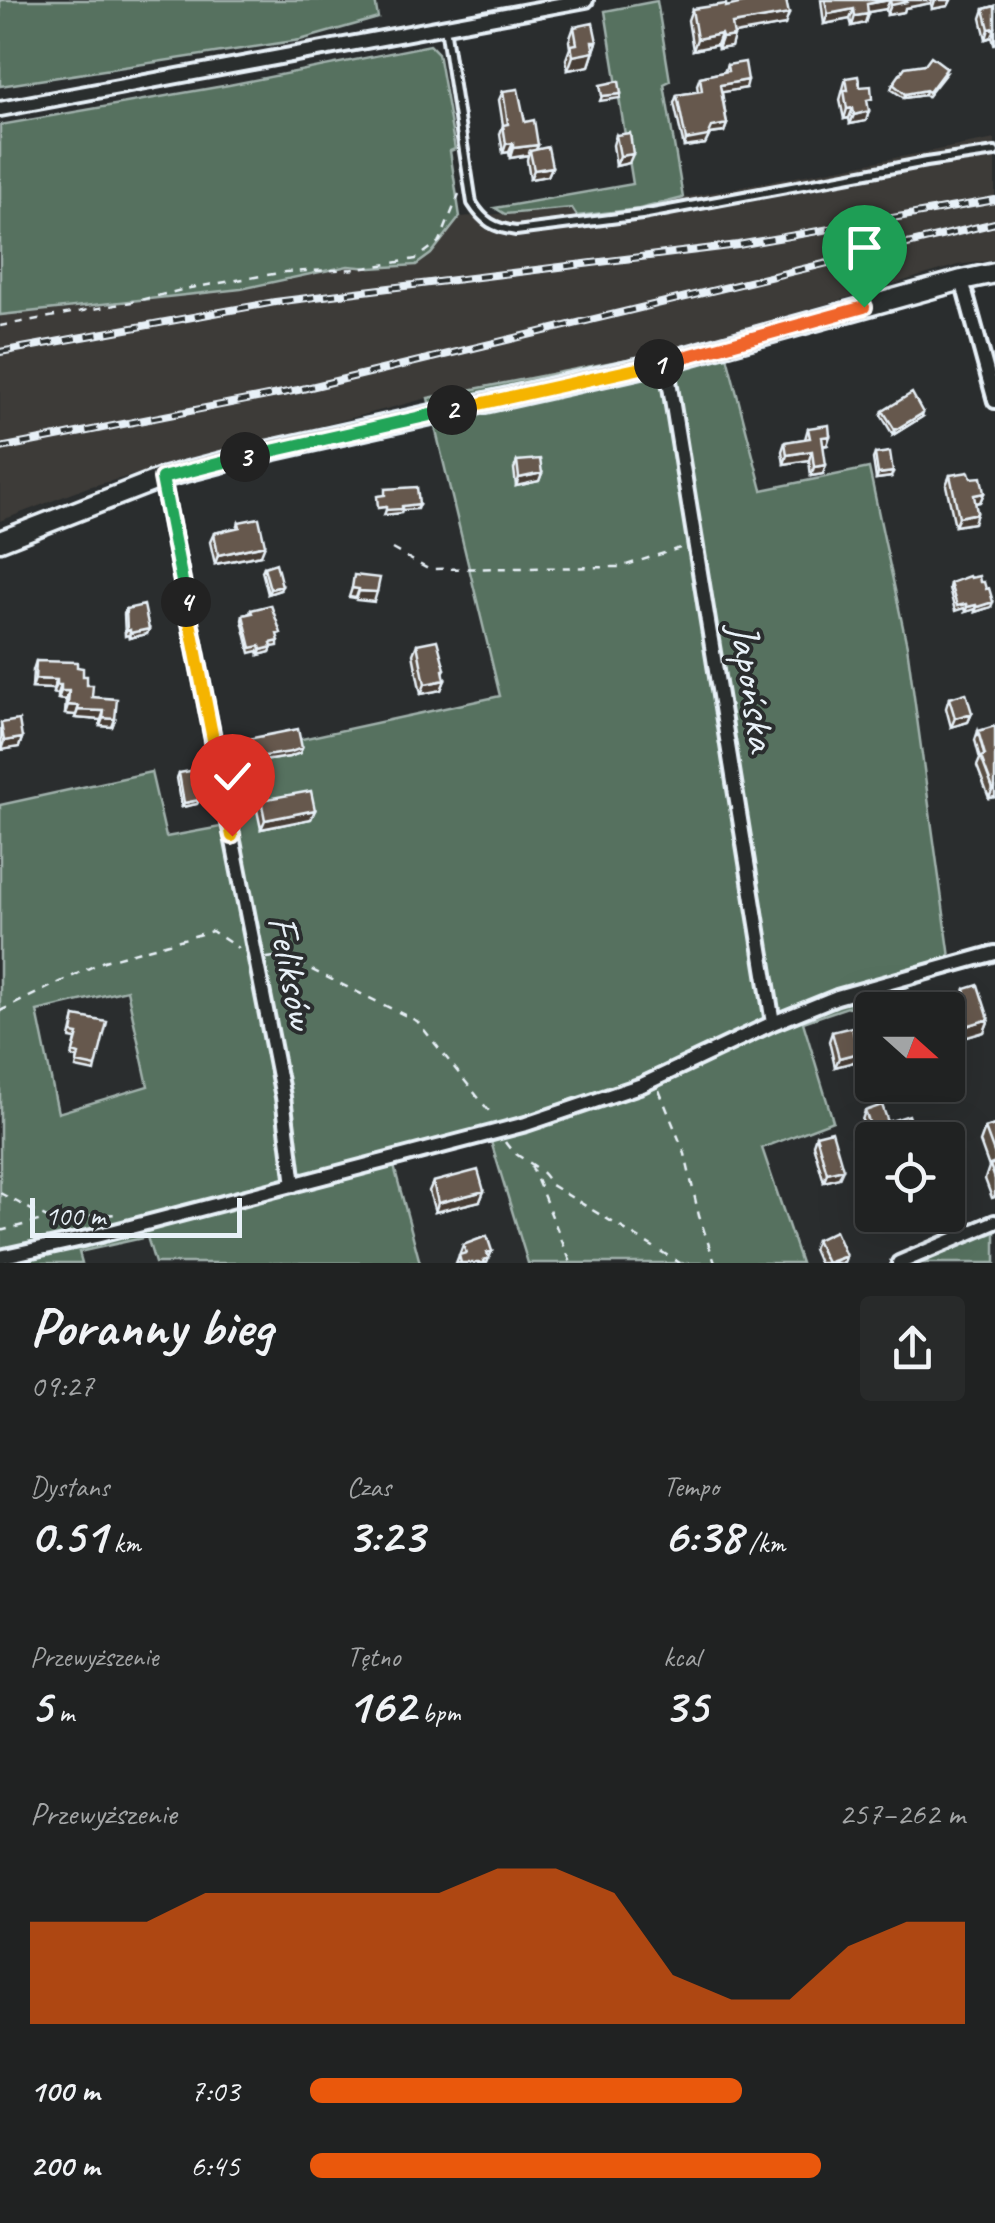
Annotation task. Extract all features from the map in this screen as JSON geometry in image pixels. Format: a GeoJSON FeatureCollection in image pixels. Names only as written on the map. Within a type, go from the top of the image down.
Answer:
{"type":"FeatureCollection","features":[{"type":"Feature","properties":{"kind":"main road"},"geometry":{"type":"LineString","coordinates":[[0,542],[162,478],[666,362],[995,274]]}},
{"type":"Feature","properties":{"kind":"street"},"geometry":{"type":"LineString","coordinates":[[0,108],[586,0]]}},
{"type":"Feature","properties":{"kind":"street"},"geometry":{"type":"LineString","coordinates":[[962,280],[995,400]]}},
{"type":"Feature","properties":{"kind":"street","name":"Japońska"},"geometry":{"type":"LineString","coordinates":[[666,362],[773,1022]]}},
{"type":"Feature","properties":{"kind":"street","name":"Feliksów"},"geometry":{"type":"LineString","coordinates":[[162,478],[283,1098],[294,1184]]}},
{"type":"Feature","properties":{"kind":"street"},"geometry":{"type":"LineString","coordinates":[[0,1257],[96,1236],[499,1131],[642,1086],[773,1022],[837,997],[995,952]]}},
{"type":"Feature","properties":{"kind":"street"},"geometry":{"type":"LineString","coordinates":[[899,1263],[995,1222]]}},
{"type":"Feature","properties":{"kind":"lane"},"geometry":{"type":"LineString","coordinates":[[444,26],[472,203],[482,218],[496,228],[516,231],[642,215],[995,152]]}},
{"type":"Feature","properties":{"kind":"path"},"geometry":{"type":"LineString","coordinates":[[0,326],[285,272],[359,270],[416,260],[440,242],[459,192],[470,191]]}},
{"type":"Feature","properties":{"kind":"path"},"geometry":{"type":"LineString","coordinates":[[392,549],[428,569],[620,567],[696,542]]}},
{"type":"Feature","properties":{"kind":"path"},"geometry":{"type":"LineString","coordinates":[[655,1079],[685,1154],[699,1216],[716,1263]]}},
{"type":"Feature","properties":{"kind":"path"},"geometry":{"type":"LineString","coordinates":[[499,1131],[508,1149],[544,1172],[551,1186],[680,1263]]}},
{"type":"Feature","properties":{"kind":"path"},"geometry":{"type":"LineString","coordinates":[[530,1163],[571,1263]]}},
{"type":"Feature","properties":{"kind":"path"},"geometry":{"type":"LineString","coordinates":[[0,1193],[47,1218]]}},
{"type":"Feature","properties":{"kind":"path"},"geometry":{"type":"LineString","coordinates":[[0,1231],[47,1218],[120,1214]]}},
{"type":"Feature","properties":{"kind":"shaded area"},"geometry":{"type":"Polygon","coordinates":[[[995,139],[995,260],[958,265],[664,352],[428,398],[88,487],[0,521],[0,315],[241,289],[348,266],[416,265],[431,254],[460,217],[573,208],[577,216],[639,209],[995,139]]]}},
{"type":"Feature","properties":{"kind":"green space"},"geometry":{"type":"Polygon","coordinates":[[[0,0],[375,0],[378,18],[300,40],[0,86],[0,0]]]}},
{"type":"Feature","properties":{"kind":"green space"},"geometry":{"type":"Polygon","coordinates":[[[657,1],[670,81],[664,84],[683,198],[639,209],[577,216],[572,208],[505,214],[495,208],[633,184],[605,11],[657,1]]]}},
{"type":"Feature","properties":{"kind":"green space"},"geometry":{"type":"Polygon","coordinates":[[[430,45],[438,53],[455,149],[450,151],[460,217],[431,254],[416,265],[348,266],[241,289],[0,315],[0,125],[430,45]]]}},
{"type":"Feature","properties":{"kind":"green space"},"geometry":{"type":"Polygon","coordinates":[[[722,337],[762,490],[869,468],[907,646],[952,972],[892,992],[855,992],[855,1005],[803,1022],[833,1121],[762,1148],[801,1263],[528,1263],[489,1135],[394,1166],[420,1263],[155,1263],[147,1237],[79,1252],[82,1263],[0,1263],[0,805],[151,772],[166,837],[226,826],[214,758],[500,696],[428,398],[722,337]],[[127,990],[37,1011],[58,1113],[148,1086],[127,990]]]}},
{"type":"Feature","properties":{"kind":"green space"},"geometry":{"type":"Polygon","coordinates":[[[995,1232],[995,1263],[920,1263],[995,1232]]]}},
{"type":"Feature","properties":{"kind":"building"},"geometry":{"type":"Polygon","coordinates":[[[786,0],[789,14],[732,24],[734,36],[722,38],[721,34],[697,39],[692,9],[786,0]]]}},
{"type":"Feature","properties":{"kind":"building"},"geometry":{"type":"Polygon","coordinates":[[[825,0],[889,0],[867,4],[868,14],[855,16],[854,9],[828,14],[825,0]]]}},
{"type":"Feature","properties":{"kind":"building"},"geometry":{"type":"Polygon","coordinates":[[[995,6],[995,28],[989,29],[984,9],[995,6]]]}},
{"type":"Feature","properties":{"kind":"building"},"geometry":{"type":"Polygon","coordinates":[[[593,23],[597,42],[592,42],[594,52],[573,56],[571,45],[577,44],[574,27],[593,23]]]}},
{"type":"Feature","properties":{"kind":"building"},"geometry":{"type":"Polygon","coordinates":[[[931,56],[947,68],[929,92],[905,94],[893,84],[905,67],[925,64],[931,56]]]}},
{"type":"Feature","properties":{"kind":"building"},"geometry":{"type":"Polygon","coordinates":[[[745,62],[748,80],[720,85],[727,124],[712,127],[708,136],[686,140],[677,95],[702,91],[700,77],[728,71],[727,65],[745,62]]]}},
{"type":"Feature","properties":{"kind":"building"},"geometry":{"type":"Polygon","coordinates":[[[858,76],[860,87],[871,86],[872,99],[867,100],[869,111],[854,115],[853,108],[847,109],[844,90],[848,90],[846,78],[858,76]]]}},
{"type":"Feature","properties":{"kind":"building"},"geometry":{"type":"Polygon","coordinates":[[[619,81],[621,94],[602,96],[600,85],[619,81]]]}},
{"type":"Feature","properties":{"kind":"building"},"geometry":{"type":"Polygon","coordinates":[[[518,89],[525,122],[534,120],[538,145],[513,148],[513,143],[506,144],[503,125],[508,124],[503,91],[518,89]]]}},
{"type":"Feature","properties":{"kind":"building"},"geometry":{"type":"Polygon","coordinates":[[[630,133],[633,154],[620,156],[616,135],[630,133]]]}},
{"type":"Feature","properties":{"kind":"building"},"geometry":{"type":"Polygon","coordinates":[[[548,147],[552,167],[534,170],[530,151],[548,147]]]}},
{"type":"Feature","properties":{"kind":"building"},"geometry":{"type":"Polygon","coordinates":[[[912,393],[923,413],[895,430],[883,411],[912,393]]]}},
{"type":"Feature","properties":{"kind":"building"},"geometry":{"type":"Polygon","coordinates":[[[829,425],[830,436],[822,437],[826,465],[814,467],[812,451],[787,455],[785,442],[810,438],[808,428],[829,425]]]}},
{"type":"Feature","properties":{"kind":"building"},"geometry":{"type":"Polygon","coordinates":[[[890,452],[893,472],[878,474],[875,454],[890,452]]]}},
{"type":"Feature","properties":{"kind":"building"},"geometry":{"type":"Polygon","coordinates":[[[540,459],[542,473],[519,478],[517,461],[540,459]]]}},
{"type":"Feature","properties":{"kind":"building"},"geometry":{"type":"Polygon","coordinates":[[[969,472],[971,478],[981,477],[984,493],[974,495],[977,513],[959,517],[950,475],[969,472]]]}},
{"type":"Feature","properties":{"kind":"building"},"geometry":{"type":"Polygon","coordinates":[[[417,487],[419,504],[402,509],[378,508],[377,496],[385,495],[385,489],[417,487]]]}},
{"type":"Feature","properties":{"kind":"building"},"geometry":{"type":"Polygon","coordinates":[[[259,518],[265,545],[218,555],[214,533],[259,518]]]}},
{"type":"Feature","properties":{"kind":"building"},"geometry":{"type":"Polygon","coordinates":[[[276,563],[282,586],[270,589],[264,567],[276,563]]]}},
{"type":"Feature","properties":{"kind":"building"},"geometry":{"type":"Polygon","coordinates":[[[354,575],[380,578],[377,592],[352,588],[354,575]]]}},
{"type":"Feature","properties":{"kind":"building"},"geometry":{"type":"Polygon","coordinates":[[[979,576],[980,582],[989,588],[993,602],[977,607],[957,606],[950,583],[979,576]]]}},
{"type":"Feature","properties":{"kind":"building"},"geometry":{"type":"Polygon","coordinates":[[[144,605],[149,629],[130,633],[126,609],[144,605]]]}},
{"type":"Feature","properties":{"kind":"building"},"geometry":{"type":"Polygon","coordinates":[[[271,605],[281,633],[277,634],[279,641],[261,650],[260,646],[251,648],[243,615],[271,605]]]}},
{"type":"Feature","properties":{"kind":"building"},"geometry":{"type":"Polygon","coordinates":[[[437,640],[445,680],[425,684],[417,644],[437,640]]]}},
{"type":"Feature","properties":{"kind":"building"},"geometry":{"type":"Polygon","coordinates":[[[36,661],[77,662],[77,667],[83,668],[83,676],[87,676],[87,685],[93,685],[92,697],[117,699],[115,719],[103,718],[104,711],[78,710],[79,706],[68,705],[69,691],[61,691],[57,680],[35,679],[36,661]]]}},
{"type":"Feature","properties":{"kind":"building"},"geometry":{"type":"Polygon","coordinates":[[[966,693],[972,713],[955,718],[949,698],[966,693]]]}},
{"type":"Feature","properties":{"kind":"building"},"geometry":{"type":"Polygon","coordinates":[[[19,720],[22,738],[4,741],[1,723],[19,720]]]}},
{"type":"Feature","properties":{"kind":"building"},"geometry":{"type":"Polygon","coordinates":[[[995,726],[993,789],[981,757],[985,755],[978,731],[995,726]]]}},
{"type":"Feature","properties":{"kind":"building"},"geometry":{"type":"Polygon","coordinates":[[[298,729],[302,748],[252,758],[248,739],[298,729]]]}},
{"type":"Feature","properties":{"kind":"building"},"geometry":{"type":"Polygon","coordinates":[[[196,770],[199,800],[184,803],[179,773],[196,770]]]}},
{"type":"Feature","properties":{"kind":"building"},"geometry":{"type":"Polygon","coordinates":[[[311,791],[315,810],[265,820],[261,800],[311,791]]]}},
{"type":"Feature","properties":{"kind":"building"},"geometry":{"type":"Polygon","coordinates":[[[978,985],[989,1019],[965,1026],[965,989],[978,985]]]}},
{"type":"Feature","properties":{"kind":"building"},"geometry":{"type":"Polygon","coordinates":[[[75,1016],[107,1022],[96,1067],[77,1063],[79,1054],[73,1052],[78,1034],[72,1033],[75,1016]]]}},
{"type":"Feature","properties":{"kind":"building"},"geometry":{"type":"Polygon","coordinates":[[[852,1027],[855,1054],[839,1058],[832,1032],[852,1027]]]}},
{"type":"Feature","properties":{"kind":"building"},"geometry":{"type":"Polygon","coordinates":[[[882,1105],[888,1122],[869,1122],[865,1111],[882,1105]]]}},
{"type":"Feature","properties":{"kind":"building"},"geometry":{"type":"Polygon","coordinates":[[[909,1115],[911,1122],[888,1122],[909,1115]]]}},
{"type":"Feature","properties":{"kind":"building"},"geometry":{"type":"Polygon","coordinates":[[[995,1125],[995,1155],[985,1128],[995,1125]]]}},
{"type":"Feature","properties":{"kind":"building"},"geometry":{"type":"Polygon","coordinates":[[[832,1131],[843,1169],[827,1173],[816,1135],[832,1131]]]}},
{"type":"Feature","properties":{"kind":"building"},"geometry":{"type":"Polygon","coordinates":[[[478,1170],[484,1191],[438,1203],[433,1182],[478,1170]]]}},
{"type":"Feature","properties":{"kind":"building"},"geometry":{"type":"Polygon","coordinates":[[[835,1231],[846,1256],[827,1263],[816,1240],[835,1231]]]}},
{"type":"Feature","properties":{"kind":"building"},"geometry":{"type":"Polygon","coordinates":[[[487,1236],[492,1251],[487,1253],[485,1263],[461,1263],[459,1255],[466,1253],[463,1245],[487,1236]]]}},
{"type":"Feature","properties":{"kind":"railway"},"geometry":{"type":"LineString","coordinates":[[0,352],[275,302],[738,245],[995,200]]}},
{"type":"Feature","properties":{"kind":"railway"},"geometry":{"type":"LineString","coordinates":[[0,448],[298,390],[995,223]]}},
{"type":"Feature","properties":{"kind":"route"},"geometry":{"type":"LineString","coordinates":[[232,836],[162,478],[666,362],[864,307]]}}]}
